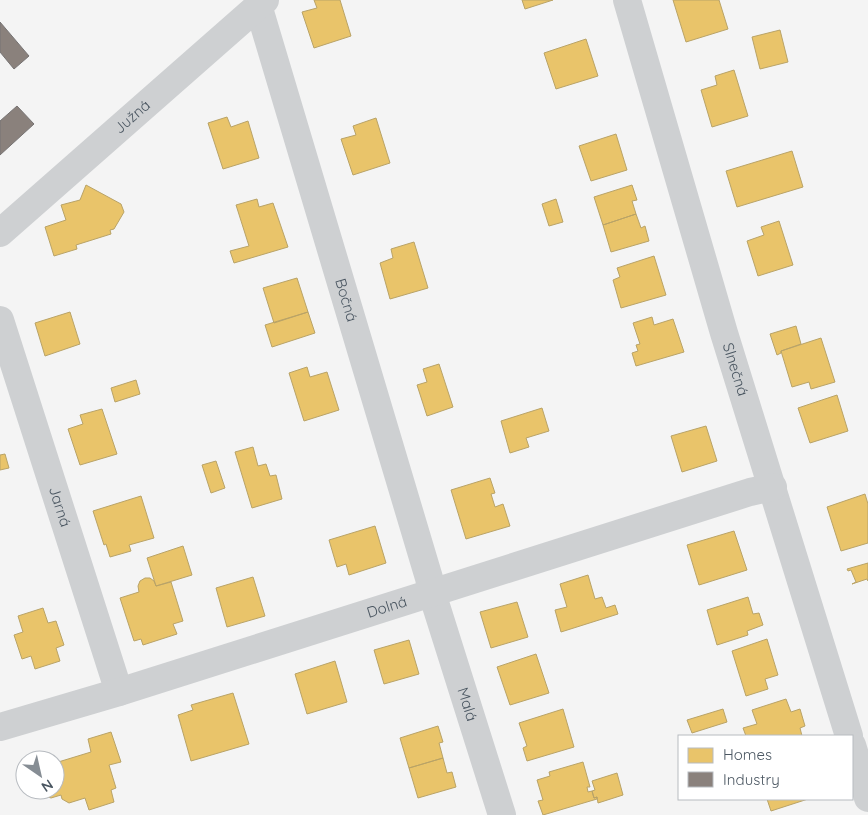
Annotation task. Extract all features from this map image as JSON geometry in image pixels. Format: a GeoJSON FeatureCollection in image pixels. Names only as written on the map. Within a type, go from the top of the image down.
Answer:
{"type":"FeatureCollection","features":[{"type":"Feature","properties":{"kind":"street","name":"Slnečná"},"geometry":{"type":"LineString","coordinates":[[627,0],[722,323],[849,735]]}},
{"type":"Feature","properties":{"kind":"street","name":"Južná"},"geometry":{"type":"LineString","coordinates":[[0,233],[262,2]]}},
{"type":"Feature","properties":{"kind":"street","name":"Bočná"},"geometry":{"type":"LineString","coordinates":[[262,2],[429,578],[432,594]]}},
{"type":"Feature","properties":{"kind":"street","name":"Jarná"},"geometry":{"type":"LineString","coordinates":[[0,320],[120,692]]}},
{"type":"Feature","properties":{"kind":"street","name":"Dolná"},"geometry":{"type":"LineString","coordinates":[[0,727],[120,692],[750,492],[773,487]]}},
{"type":"Feature","properties":{"kind":"street","name":"Malá"},"geometry":{"type":"LineString","coordinates":[[432,594],[502,815]]}},
{"type":"Feature","properties":{"kind":"street"},"geometry":{"type":"LineString","coordinates":[[853,748],[868,798]]}},
{"type":"Feature","properties":{"kind":"building: Homes"},"geometry":{"type":"Polygon","coordinates":[[[314,0],[340,0],[351,36],[314,48],[302,12],[317,8],[314,0]]]}},
{"type":"Feature","properties":{"kind":"building: Homes"},"geometry":{"type":"Polygon","coordinates":[[[522,0],[553,0],[525,9],[522,0]]]}},
{"type":"Feature","properties":{"kind":"building: Homes"},"geometry":{"type":"Polygon","coordinates":[[[673,0],[719,0],[728,29],[686,42],[673,0]]]}},
{"type":"Feature","properties":{"kind":"building: Homes"},"geometry":{"type":"Polygon","coordinates":[[[780,30],[788,62],[760,69],[752,37],[780,30]]]}},
{"type":"Feature","properties":{"kind":"building: Homes"},"geometry":{"type":"Polygon","coordinates":[[[586,39],[598,76],[556,89],[544,53],[586,39]]]}},
{"type":"Feature","properties":{"kind":"building: Homes"},"geometry":{"type":"Polygon","coordinates":[[[734,70],[748,116],[712,127],[701,90],[717,85],[715,76],[734,70]]]}},
{"type":"Feature","properties":{"kind":"building: Homes"},"geometry":{"type":"Polygon","coordinates":[[[227,117],[231,127],[248,121],[259,158],[223,169],[208,123],[227,117]]]}},
{"type":"Feature","properties":{"kind":"building: Homes"},"geometry":{"type":"Polygon","coordinates":[[[376,118],[390,163],[353,175],[341,139],[356,135],[353,126],[376,118]]]}},
{"type":"Feature","properties":{"kind":"building: Homes"},"geometry":{"type":"Polygon","coordinates":[[[616,134],[627,170],[591,181],[579,146],[616,134]]]}},
{"type":"Feature","properties":{"kind":"building: Homes"},"geometry":{"type":"Polygon","coordinates":[[[792,151],[803,187],[737,207],[726,171],[792,151]]]}},
{"type":"Feature","properties":{"kind":"building: Homes"},"geometry":{"type":"Polygon","coordinates":[[[86,185],[121,204],[124,212],[114,229],[110,230],[111,234],[76,245],[77,249],[54,256],[45,227],[66,220],[61,205],[80,200],[86,185]]]}},
{"type":"Feature","properties":{"kind":"building: Homes"},"geometry":{"type":"Polygon","coordinates":[[[632,185],[637,200],[632,201],[636,214],[603,225],[594,197],[632,185]]]}},
{"type":"Feature","properties":{"kind":"building: Homes"},"geometry":{"type":"Polygon","coordinates":[[[257,199],[259,207],[273,203],[288,247],[234,263],[230,251],[249,246],[236,205],[257,199]]]}},
{"type":"Feature","properties":{"kind":"building: Homes"},"geometry":{"type":"Polygon","coordinates":[[[556,199],[563,222],[549,226],[542,204],[556,199]]]}},
{"type":"Feature","properties":{"kind":"building: Homes"},"geometry":{"type":"Polygon","coordinates":[[[636,214],[641,228],[645,226],[649,241],[611,252],[603,225],[636,214]]]}},
{"type":"Feature","properties":{"kind":"building: Homes"},"geometry":{"type":"Polygon","coordinates":[[[779,221],[793,265],[758,276],[747,241],[764,235],[761,227],[779,221]]]}},
{"type":"Feature","properties":{"kind":"building: Homes"},"geometry":{"type":"Polygon","coordinates":[[[414,242],[428,288],[390,299],[380,263],[393,258],[391,249],[414,242]]]}},
{"type":"Feature","properties":{"kind":"building: Homes"},"geometry":{"type":"Polygon","coordinates":[[[654,256],[666,295],[621,308],[613,280],[620,277],[617,268],[654,256]]]}},
{"type":"Feature","properties":{"kind":"building: Homes"},"geometry":{"type":"Polygon","coordinates":[[[297,278],[308,312],[274,323],[263,288],[297,278]]]}},
{"type":"Feature","properties":{"kind":"building: Homes"},"geometry":{"type":"Polygon","coordinates":[[[70,312],[80,344],[45,356],[35,323],[70,312]]]}},
{"type":"Feature","properties":{"kind":"building: Homes"},"geometry":{"type":"Polygon","coordinates":[[[308,312],[315,333],[272,347],[265,325],[308,312]]]}},
{"type":"Feature","properties":{"kind":"building: Homes"},"geometry":{"type":"Polygon","coordinates":[[[652,317],[654,325],[673,319],[684,352],[636,366],[632,353],[638,351],[636,345],[640,344],[633,323],[652,317]]]}},
{"type":"Feature","properties":{"kind":"building: Homes"},"geometry":{"type":"Polygon","coordinates":[[[796,326],[801,344],[781,351],[777,355],[770,334],[796,326]]]}},
{"type":"Feature","properties":{"kind":"building: Homes"},"geometry":{"type":"Polygon","coordinates":[[[821,338],[835,382],[811,389],[809,382],[792,387],[781,351],[821,338]]]}},
{"type":"Feature","properties":{"kind":"building: Homes"},"geometry":{"type":"Polygon","coordinates":[[[439,364],[453,407],[427,416],[417,385],[427,382],[423,369],[439,364]]]}},
{"type":"Feature","properties":{"kind":"building: Homes"},"geometry":{"type":"Polygon","coordinates":[[[307,367],[310,377],[327,372],[339,410],[304,421],[289,373],[307,367]]]}},
{"type":"Feature","properties":{"kind":"building: Homes"},"geometry":{"type":"Polygon","coordinates":[[[136,380],[140,394],[115,402],[111,388],[136,380]]]}},
{"type":"Feature","properties":{"kind":"building: Homes"},"geometry":{"type":"Polygon","coordinates":[[[837,395],[848,431],[810,443],[798,408],[837,395]]]}},
{"type":"Feature","properties":{"kind":"building: Homes"},"geometry":{"type":"Polygon","coordinates":[[[542,408],[549,431],[526,438],[529,447],[510,453],[501,421],[542,408]]]}},
{"type":"Feature","properties":{"kind":"building: Homes"},"geometry":{"type":"Polygon","coordinates":[[[102,409],[117,454],[80,465],[68,429],[83,424],[80,415],[102,409]]]}},
{"type":"Feature","properties":{"kind":"building: Homes"},"geometry":{"type":"Polygon","coordinates":[[[706,426],[717,461],[682,472],[671,436],[706,426]]]}},
{"type":"Feature","properties":{"kind":"building: Homes"},"geometry":{"type":"Polygon","coordinates":[[[253,447],[258,466],[266,464],[270,476],[276,475],[282,499],[252,508],[235,452],[253,447]]]}},
{"type":"Feature","properties":{"kind":"building: Homes"},"geometry":{"type":"Polygon","coordinates":[[[5,454],[9,468],[0,470],[0,455],[5,454]]]}},
{"type":"Feature","properties":{"kind":"building: Homes"},"geometry":{"type":"Polygon","coordinates":[[[216,461],[225,488],[211,493],[202,465],[216,461]]]}},
{"type":"Feature","properties":{"kind":"building: Homes"},"geometry":{"type":"Polygon","coordinates":[[[490,478],[495,493],[491,494],[495,507],[503,504],[510,526],[466,539],[451,490],[490,478]]]}},
{"type":"Feature","properties":{"kind":"building: Homes"},"geometry":{"type":"Polygon","coordinates":[[[865,494],[868,504],[868,543],[841,551],[827,507],[865,494]]]}},
{"type":"Feature","properties":{"kind":"building: Homes"},"geometry":{"type":"Polygon","coordinates":[[[141,496],[154,538],[129,545],[131,551],[110,557],[93,511],[141,496]]]}},
{"type":"Feature","properties":{"kind":"building: Homes"},"geometry":{"type":"Polygon","coordinates":[[[375,526],[386,563],[349,575],[346,564],[337,567],[329,540],[375,526]]]}},
{"type":"Feature","properties":{"kind":"building: Homes"},"geometry":{"type":"Polygon","coordinates":[[[734,531],[747,570],[699,585],[687,545],[734,531]]]}},
{"type":"Feature","properties":{"kind":"building: Homes"},"geometry":{"type":"Polygon","coordinates":[[[183,546],[192,575],[156,586],[147,558],[183,546]]]}},
{"type":"Feature","properties":{"kind":"building: Homes"},"geometry":{"type":"Polygon","coordinates":[[[868,563],[868,581],[867,579],[852,584],[856,582],[851,570],[848,571],[847,569],[868,563]]]}},
{"type":"Feature","properties":{"kind":"building: Homes"},"geometry":{"type":"Polygon","coordinates":[[[588,575],[595,599],[602,597],[606,608],[615,605],[618,614],[561,632],[555,610],[567,607],[560,584],[588,575]]]}},
{"type":"Feature","properties":{"kind":"building: Homes"},"geometry":{"type":"Polygon","coordinates":[[[253,577],[265,616],[227,627],[216,588],[253,577]]]}},
{"type":"Feature","properties":{"kind":"building: Homes"},"geometry":{"type":"Polygon","coordinates":[[[150,578],[156,586],[171,582],[183,621],[173,624],[177,634],[143,645],[141,639],[134,641],[120,598],[139,592],[138,586],[140,581],[150,578]]]}},
{"type":"Feature","properties":{"kind":"building: Homes"},"geometry":{"type":"Polygon","coordinates":[[[748,597],[753,614],[759,613],[763,625],[747,631],[748,635],[717,645],[707,610],[748,597]]]}},
{"type":"Feature","properties":{"kind":"building: Homes"},"geometry":{"type":"Polygon","coordinates":[[[517,602],[528,637],[491,648],[480,612],[517,602]]]}},
{"type":"Feature","properties":{"kind":"building: Homes"},"geometry":{"type":"Polygon","coordinates":[[[43,608],[48,623],[56,621],[64,645],[56,648],[60,661],[35,669],[31,656],[22,659],[14,635],[23,632],[18,616],[43,608]]]}},
{"type":"Feature","properties":{"kind":"building: Homes"},"geometry":{"type":"Polygon","coordinates":[[[767,639],[778,675],[765,679],[768,689],[746,696],[732,651],[767,639]]]}},
{"type":"Feature","properties":{"kind":"building: Homes"},"geometry":{"type":"Polygon","coordinates":[[[409,640],[419,674],[384,684],[374,650],[409,640]]]}},
{"type":"Feature","properties":{"kind":"building: Homes"},"geometry":{"type":"Polygon","coordinates":[[[536,654],[549,693],[510,705],[497,667],[536,654]]]}},
{"type":"Feature","properties":{"kind":"building: Homes"},"geometry":{"type":"Polygon","coordinates":[[[335,661],[347,702],[307,714],[295,674],[335,661]]]}},
{"type":"Feature","properties":{"kind":"building: Homes"},"geometry":{"type":"Polygon","coordinates":[[[233,693],[249,744],[191,761],[178,715],[193,710],[191,705],[233,693]]]}},
{"type":"Feature","properties":{"kind":"building: Homes"},"geometry":{"type":"Polygon","coordinates":[[[786,699],[791,712],[800,709],[805,726],[800,728],[802,735],[746,735],[743,728],[757,724],[752,710],[786,699]]]}},
{"type":"Feature","properties":{"kind":"building: Homes"},"geometry":{"type":"Polygon","coordinates":[[[563,709],[574,747],[527,761],[523,748],[527,746],[519,723],[563,709]]]}},
{"type":"Feature","properties":{"kind":"building: Homes"},"geometry":{"type":"Polygon","coordinates":[[[723,709],[727,722],[692,733],[687,720],[723,709]]]}},
{"type":"Feature","properties":{"kind":"building: Homes"},"geometry":{"type":"Polygon","coordinates":[[[438,726],[443,742],[439,743],[443,758],[409,768],[400,738],[438,726]]]}},
{"type":"Feature","properties":{"kind":"building: Homes"},"geometry":{"type":"Polygon","coordinates":[[[111,732],[121,762],[109,765],[116,788],[111,790],[114,802],[89,810],[85,798],[69,803],[64,800],[65,760],[91,752],[88,739],[111,732]]]}},
{"type":"Feature","properties":{"kind":"building: Homes"},"geometry":{"type":"Polygon","coordinates":[[[443,758],[447,773],[452,772],[456,787],[418,798],[409,768],[443,758]]]}},
{"type":"Feature","properties":{"kind":"building: Homes"},"geometry":{"type":"Polygon","coordinates":[[[583,762],[590,787],[587,787],[588,792],[592,791],[594,798],[597,797],[597,799],[543,815],[538,801],[543,800],[537,780],[550,776],[549,772],[583,762]]]}},
{"type":"Feature","properties":{"kind":"building: Homes"},"geometry":{"type":"Polygon","coordinates":[[[617,773],[623,795],[598,803],[597,797],[594,798],[592,791],[595,790],[592,781],[617,773]]]}},
{"type":"Feature","properties":{"kind":"building: Homes"},"geometry":{"type":"Polygon","coordinates":[[[767,800],[805,800],[771,811],[767,800]]]}},
{"type":"Feature","properties":{"kind":"building: Industry"},"geometry":{"type":"Polygon","coordinates":[[[0,22],[29,56],[14,69],[0,52],[0,22]]]}},
{"type":"Feature","properties":{"kind":"building: Industry"},"geometry":{"type":"Polygon","coordinates":[[[17,106],[34,124],[0,155],[0,121],[17,106]]]}}]}
